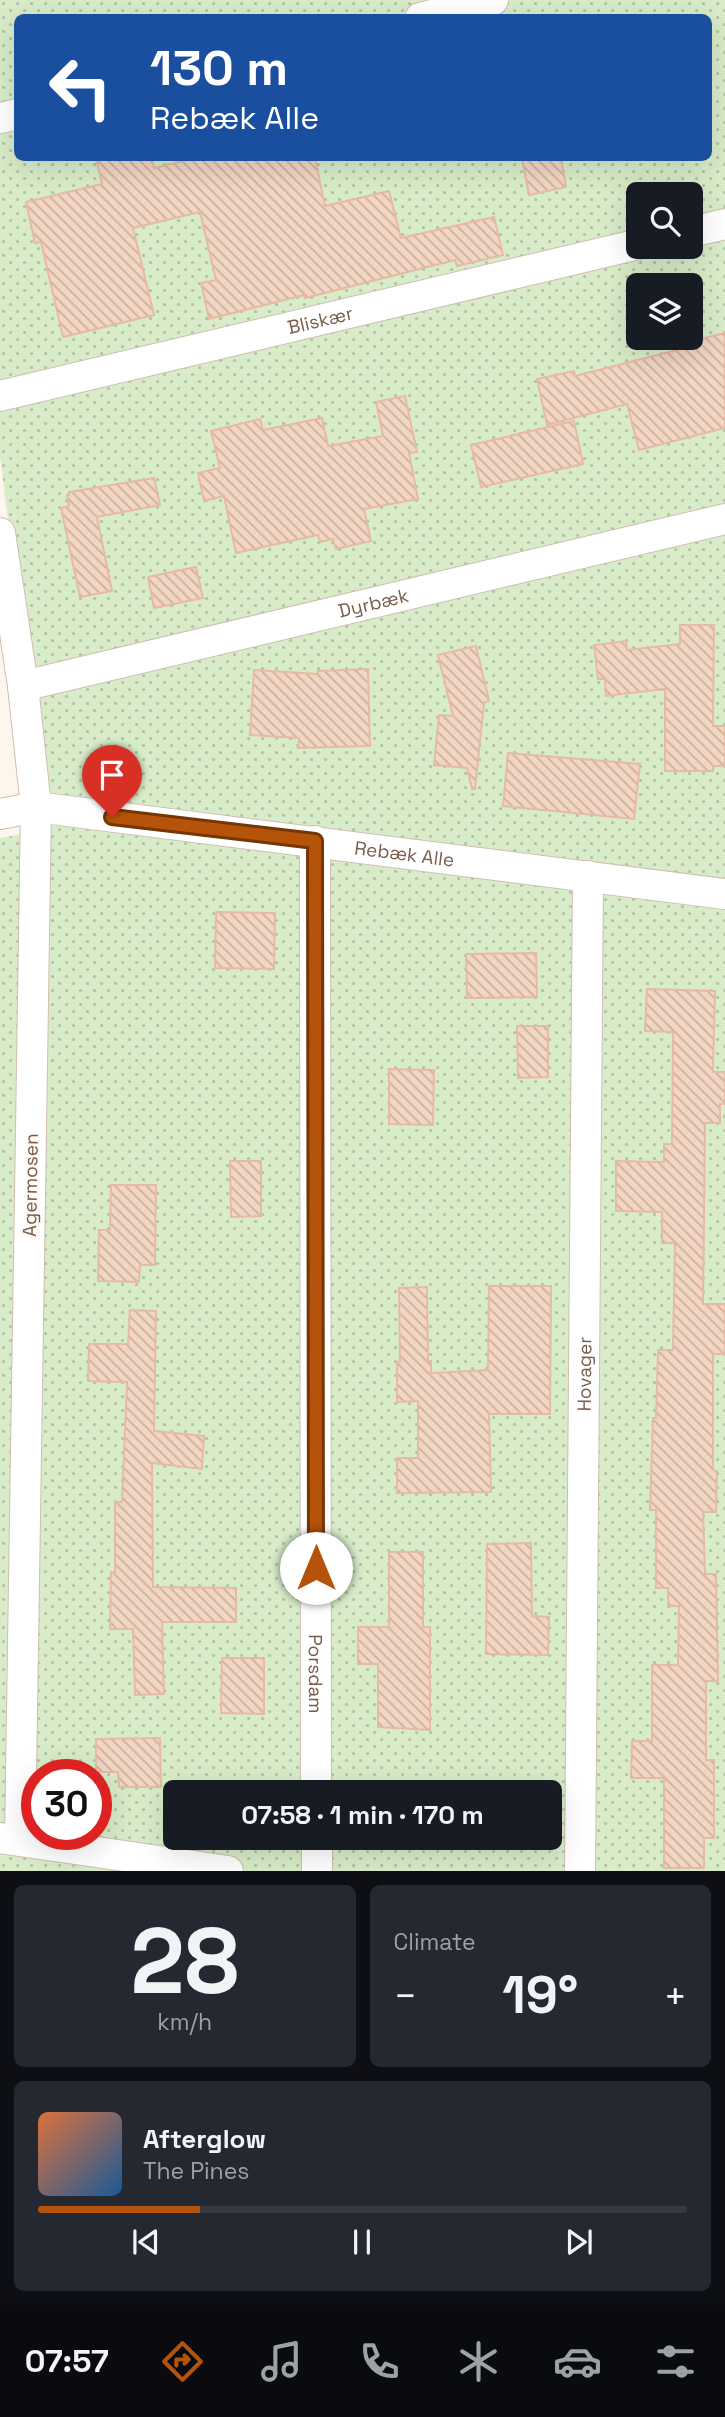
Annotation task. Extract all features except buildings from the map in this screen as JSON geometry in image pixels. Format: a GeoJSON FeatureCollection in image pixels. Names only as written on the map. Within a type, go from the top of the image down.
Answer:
{"type":"FeatureCollection","features":[{"type":"Feature","properties":{"kind":"street"},"geometry":{"type":"LineString","coordinates":[[436,14],[493,0]]}},
{"type":"Feature","properties":{"kind":"street"},"geometry":{"type":"LineString","coordinates":[[703,229],[725,224]]}},
{"type":"Feature","properties":{"kind":"street","name":"Bliskær"},"geometry":{"type":"LineString","coordinates":[[0,396],[626,247]]}},
{"type":"Feature","properties":{"kind":"street","name":"Dyrbæk"},"geometry":{"type":"LineString","coordinates":[[23,686],[725,519]]}},
{"type":"Feature","properties":{"kind":"street","name":"Agermosen"},"geometry":{"type":"LineString","coordinates":[[0,533],[23,686],[36,807],[10,1839]]}},
{"type":"Feature","properties":{"kind":"street","name":"Rebæk Alle"},"geometry":{"type":"LineString","coordinates":[[0,814],[36,807],[725,894]]}},
{"type":"Feature","properties":{"kind":"street","name":"Porsdam"},"geometry":{"type":"LineString","coordinates":[[315,841],[316,1780]]}},
{"type":"Feature","properties":{"kind":"street","name":"Hovager"},"geometry":{"type":"LineString","coordinates":[[580,1871],[588,876]]}},
{"type":"Feature","properties":{"kind":"street"},"geometry":{"type":"LineString","coordinates":[[10,1839],[228,1871]]}},
{"type":"Feature","properties":{"kind":"street"},"geometry":{"type":"LineString","coordinates":[[317,1850],[317,1871]]}},
{"type":"Feature","properties":{"kind":"green space"},"geometry":{"type":"Polygon","coordinates":[[[0,0],[725,0],[725,1871],[0,1871],[0,838],[47,830],[0,456],[0,0]]]}},
{"type":"Feature","properties":{"kind":"route"},"geometry":{"type":"LineString","coordinates":[[112,817],[315,841],[316,1568]]}}]}
